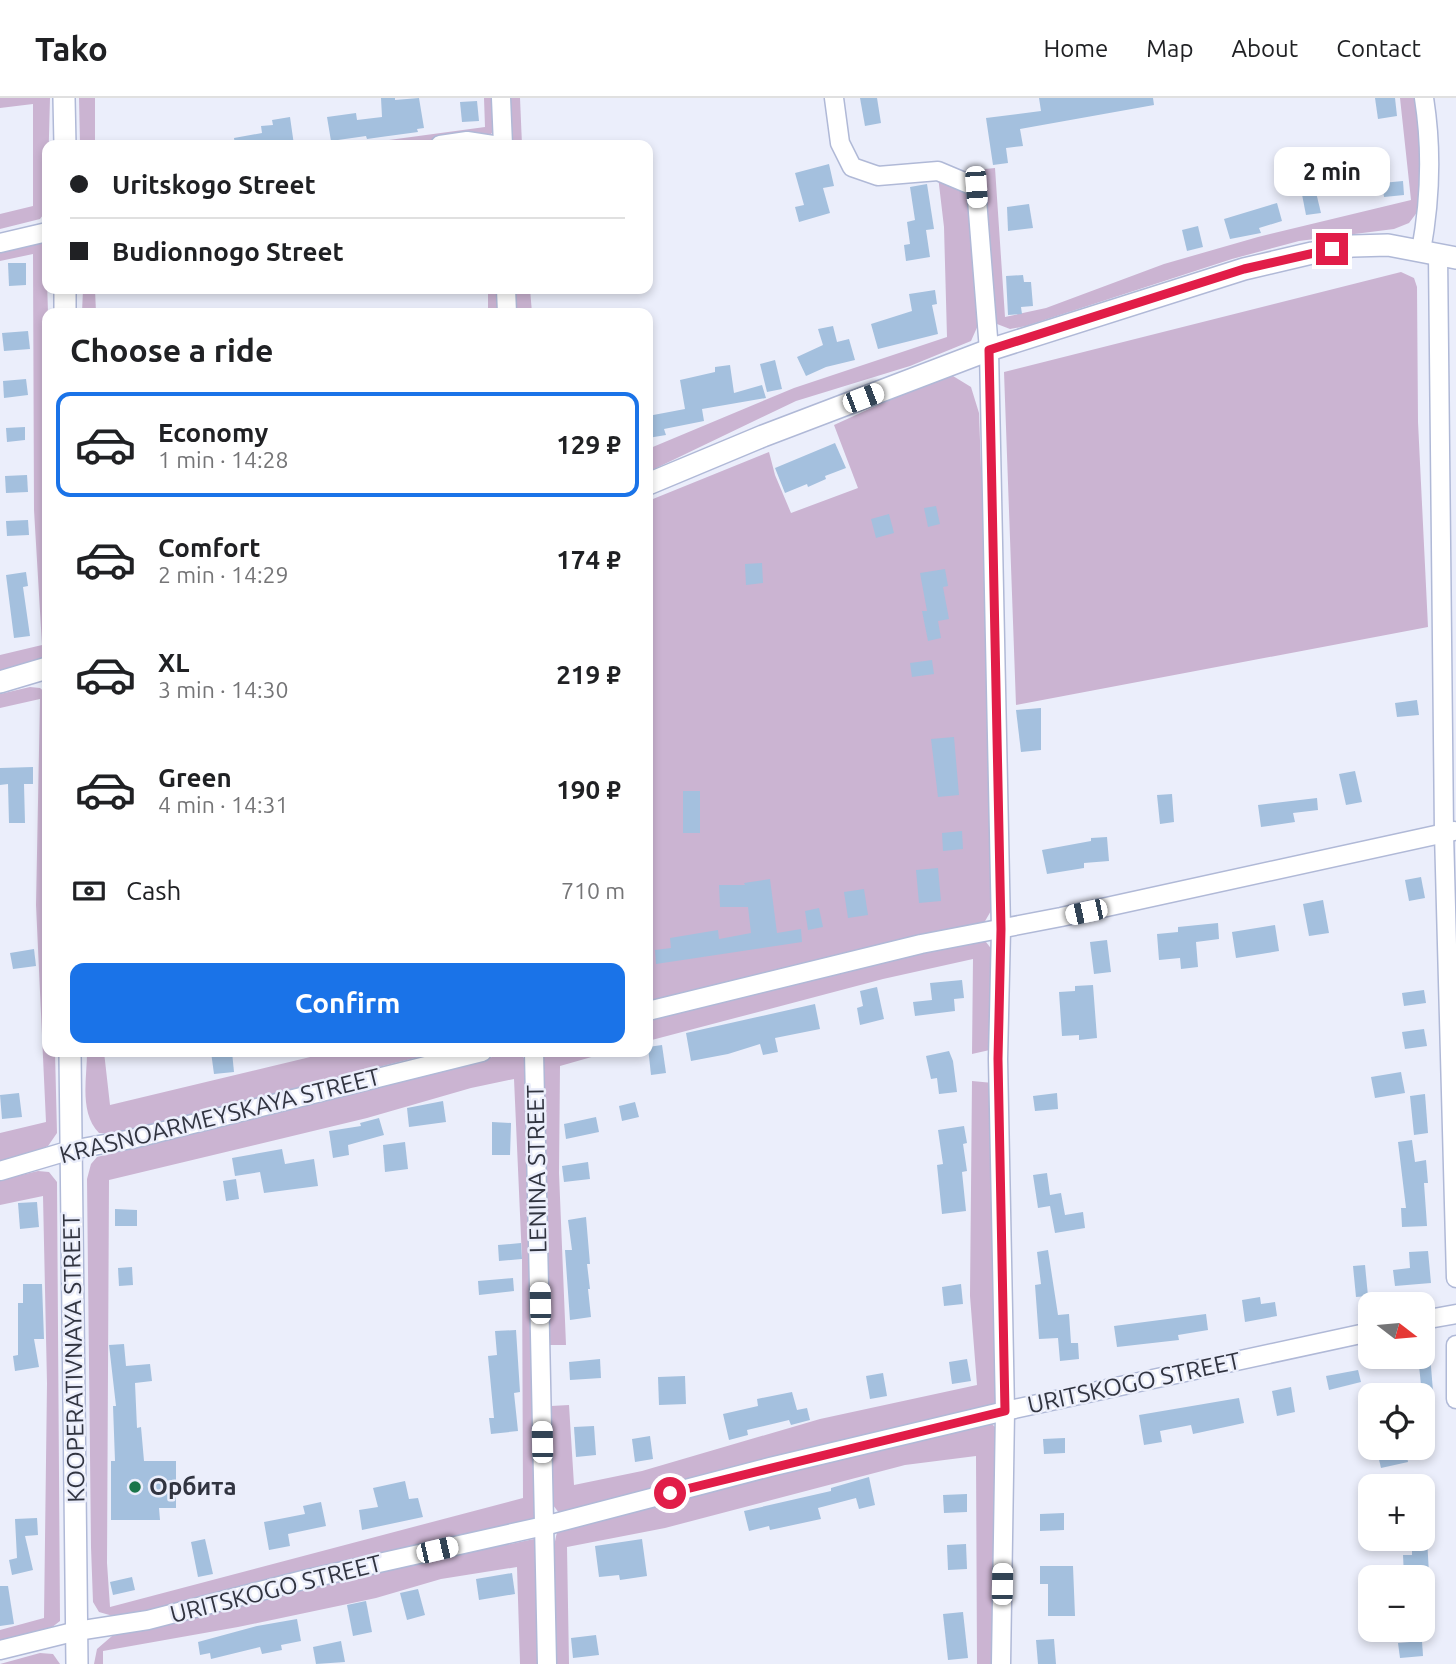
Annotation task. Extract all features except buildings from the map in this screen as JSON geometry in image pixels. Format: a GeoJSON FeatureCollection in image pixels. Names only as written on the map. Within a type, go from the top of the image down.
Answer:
{"type":"FeatureCollection","features":[{"type":"Feature","properties":{"kind":"street"},"geometry":{"type":"LineString","coordinates":[[64,98],[65,140]]}},
{"type":"Feature","properties":{"kind":"street"},"geometry":{"type":"LineString","coordinates":[[501,98],[503,140]]}},
{"type":"Feature","properties":{"kind":"street"},"geometry":{"type":"LineString","coordinates":[[834,98],[840,143],[852,167],[878,176],[938,171],[976,187],[989,350],[1001,929],[998,1059],[1005,1411],[1001,1664]]}},
{"type":"Feature","properties":{"kind":"street"},"geometry":{"type":"LineString","coordinates":[[1424,98],[1427,116],[1428,214],[1438,255],[1456,1278]]}},
{"type":"Feature","properties":{"kind":"street"},"geometry":{"type":"LineString","coordinates":[[0,243],[42,233]]}},
{"type":"Feature","properties":{"kind":"street"},"geometry":{"type":"LineString","coordinates":[[653,482],[763,436],[989,350],[1244,269],[1353,246],[1388,245],[1438,255]]}},
{"type":"Feature","properties":{"kind":"street"},"geometry":{"type":"LineString","coordinates":[[0,682],[42,669]]}},
{"type":"Feature","properties":{"kind":"street"},"geometry":{"type":"LineString","coordinates":[[653,1010],[921,944],[1450,832]]}},
{"type":"Feature","properties":{"kind":"street","name":"KOOPERATIVNAYA STREET"},"geometry":{"type":"LineString","coordinates":[[70,1057],[77,1664]]}},
{"type":"Feature","properties":{"kind":"street","name":"KRASNOARMEYSKAYA STREET"},"geometry":{"type":"LineString","coordinates":[[0,1171],[71,1150],[132,1139],[462,1057]]}},
{"type":"Feature","properties":{"kind":"street","name":"LENINA STREET"},"geometry":{"type":"LineString","coordinates":[[534,1057],[547,1664]]}},
{"type":"Feature","properties":{"kind":"street"},"geometry":{"type":"LineString","coordinates":[[1435,1318],[1456,1314]]}},
{"type":"Feature","properties":{"kind":"street","name":"URITSKOGO STREET"},"geometry":{"type":"LineString","coordinates":[[0,1650],[77,1630],[148,1620],[303,1580],[544,1526],[770,1467],[1005,1411],[1358,1335]]}},
{"type":"Feature","properties":{"kind":"street"},"geometry":{"type":"LineString","coordinates":[[1456,1345],[1456,1399]]}},
{"type":"Feature","properties":{"kind":"shaded area"},"geometry":{"type":"Polygon","coordinates":[[[0,98],[50,98],[49,140],[42,140],[42,216],[0,229],[0,214],[33,206],[33,104],[0,108],[0,98]]]}},
{"type":"Feature","properties":{"kind":"shaded area"},"geometry":{"type":"Polygon","coordinates":[[[79,98],[95,98],[95,140],[80,140],[79,98]]]}},
{"type":"Feature","properties":{"kind":"shaded area"},"geometry":{"type":"Polygon","coordinates":[[[484,98],[495,98],[493,132],[488,137],[389,140],[485,127],[484,98]]]}},
{"type":"Feature","properties":{"kind":"shaded area"},"geometry":{"type":"Polygon","coordinates":[[[505,98],[520,98],[522,140],[507,140],[505,98]]]}},
{"type":"Feature","properties":{"kind":"shaded area"},"geometry":{"type":"Polygon","coordinates":[[[1400,98],[1417,98],[1422,155],[1418,211],[1409,223],[1394,229],[1299,241],[1232,259],[1026,326],[1010,329],[997,324],[991,310],[981,205],[985,169],[995,168],[1005,317],[1046,308],[1164,264],[1258,237],[1411,200],[1400,98]]]}},
{"type":"Feature","properties":{"kind":"shaded area"},"geometry":{"type":"Polygon","coordinates":[[[938,176],[967,186],[979,299],[979,323],[971,341],[910,366],[796,401],[653,470],[653,447],[794,388],[947,337],[944,227],[938,176]]]}},
{"type":"Feature","properties":{"kind":"shaded area"},"geometry":{"type":"Polygon","coordinates":[[[38,238],[42,242],[42,294],[47,294],[48,308],[42,308],[42,645],[34,510],[33,254],[0,261],[0,247],[38,238]]]}},
{"type":"Feature","properties":{"kind":"shaded area"},"geometry":{"type":"Polygon","coordinates":[[[1401,272],[1414,278],[1417,287],[1418,422],[1428,627],[1016,705],[1004,372],[1401,272]]]}},
{"type":"Feature","properties":{"kind":"shaded area"},"geometry":{"type":"Polygon","coordinates":[[[83,294],[95,294],[96,308],[82,308],[83,294]]]}},
{"type":"Feature","properties":{"kind":"shaded area"},"geometry":{"type":"Polygon","coordinates":[[[488,294],[502,294],[503,308],[488,308],[488,294]]]}},
{"type":"Feature","properties":{"kind":"shaded area"},"geometry":{"type":"Polygon","coordinates":[[[514,294],[530,294],[532,308],[515,308],[514,294]]]}},
{"type":"Feature","properties":{"kind":"shaded area"},"geometry":{"type":"Polygon","coordinates":[[[953,376],[971,387],[979,413],[981,468],[988,525],[988,743],[992,909],[984,923],[653,1003],[653,499],[769,452],[775,475],[791,513],[858,488],[834,425],[935,379],[953,376]]]}},
{"type":"Feature","properties":{"kind":"shaded area"},"geometry":{"type":"Polygon","coordinates":[[[42,645],[42,658],[0,672],[0,655],[42,645]]]}},
{"type":"Feature","properties":{"kind":"shaded area"},"geometry":{"type":"Polygon","coordinates":[[[30,687],[42,690],[42,1035],[36,905],[40,699],[0,708],[0,694],[30,687]]]}},
{"type":"Feature","properties":{"kind":"shaded area"},"geometry":{"type":"Polygon","coordinates":[[[973,941],[986,942],[993,951],[994,1049],[972,1054],[973,959],[883,979],[653,1040],[653,1017],[973,941]]]}},
{"type":"Feature","properties":{"kind":"shaded area"},"geometry":{"type":"Polygon","coordinates":[[[43,1057],[55,1057],[57,1133],[48,1146],[0,1163],[0,1133],[46,1122],[43,1057]]]}},
{"type":"Feature","properties":{"kind":"shaded area"},"geometry":{"type":"Polygon","coordinates":[[[87,1057],[105,1057],[110,1105],[310,1057],[420,1057],[114,1134],[99,1133],[93,1125],[86,1105],[87,1057]]]}},
{"type":"Feature","properties":{"kind":"shaded area"},"geometry":{"type":"Polygon","coordinates":[[[492,1057],[523,1057],[529,1067],[537,1482],[535,1518],[522,1525],[124,1617],[99,1612],[93,1602],[91,1547],[87,1179],[91,1164],[97,1157],[492,1057]],[[514,1079],[471,1088],[367,1118],[109,1180],[107,1563],[110,1607],[523,1498],[522,1259],[514,1079]]]}},
{"type":"Feature","properties":{"kind":"shaded area"},"geometry":{"type":"Polygon","coordinates":[[[543,1057],[592,1057],[560,1066],[559,1173],[566,1345],[548,1345],[543,1057]]]}},
{"type":"Feature","properties":{"kind":"shaded area"},"geometry":{"type":"Polygon","coordinates":[[[972,1081],[993,1083],[998,1401],[994,1407],[559,1513],[550,1501],[551,1406],[569,1405],[574,1485],[642,1471],[820,1419],[977,1385],[970,1296],[972,1081]]]}},
{"type":"Feature","properties":{"kind":"shaded area"},"geometry":{"type":"Polygon","coordinates":[[[38,1171],[49,1172],[57,1182],[60,1621],[51,1628],[0,1642],[0,1630],[44,1618],[47,1383],[43,1196],[0,1205],[0,1180],[38,1171]]]}},
{"type":"Feature","properties":{"kind":"shaded area"},"geometry":{"type":"Polygon","coordinates":[[[991,1423],[998,1430],[995,1664],[977,1664],[976,1456],[905,1465],[665,1528],[567,1547],[569,1664],[554,1664],[551,1578],[558,1529],[573,1522],[991,1423]]]}},
{"type":"Feature","properties":{"kind":"shaded area"},"geometry":{"type":"Polygon","coordinates":[[[534,1539],[538,1544],[539,1561],[536,1599],[538,1664],[520,1664],[517,1567],[441,1579],[376,1598],[238,1627],[103,1651],[103,1664],[94,1664],[97,1649],[112,1636],[344,1579],[534,1539]]]}},
{"type":"Feature","properties":{"kind":"shaded area"},"geometry":{"type":"Polygon","coordinates":[[[40,1653],[53,1654],[60,1664],[0,1664],[40,1653]]]}},
{"type":"Feature","properties":{"kind":"place","name":"Орбита"},"geometry":{"type":"Point","coordinates":[135,1487]}},
{"type":"Feature","properties":{"kind":"route"},"geometry":{"type":"LineString","coordinates":[[670,1493],[1005,1411],[998,1059],[1001,929],[989,350],[1244,269],[1332,249]]}}]}
